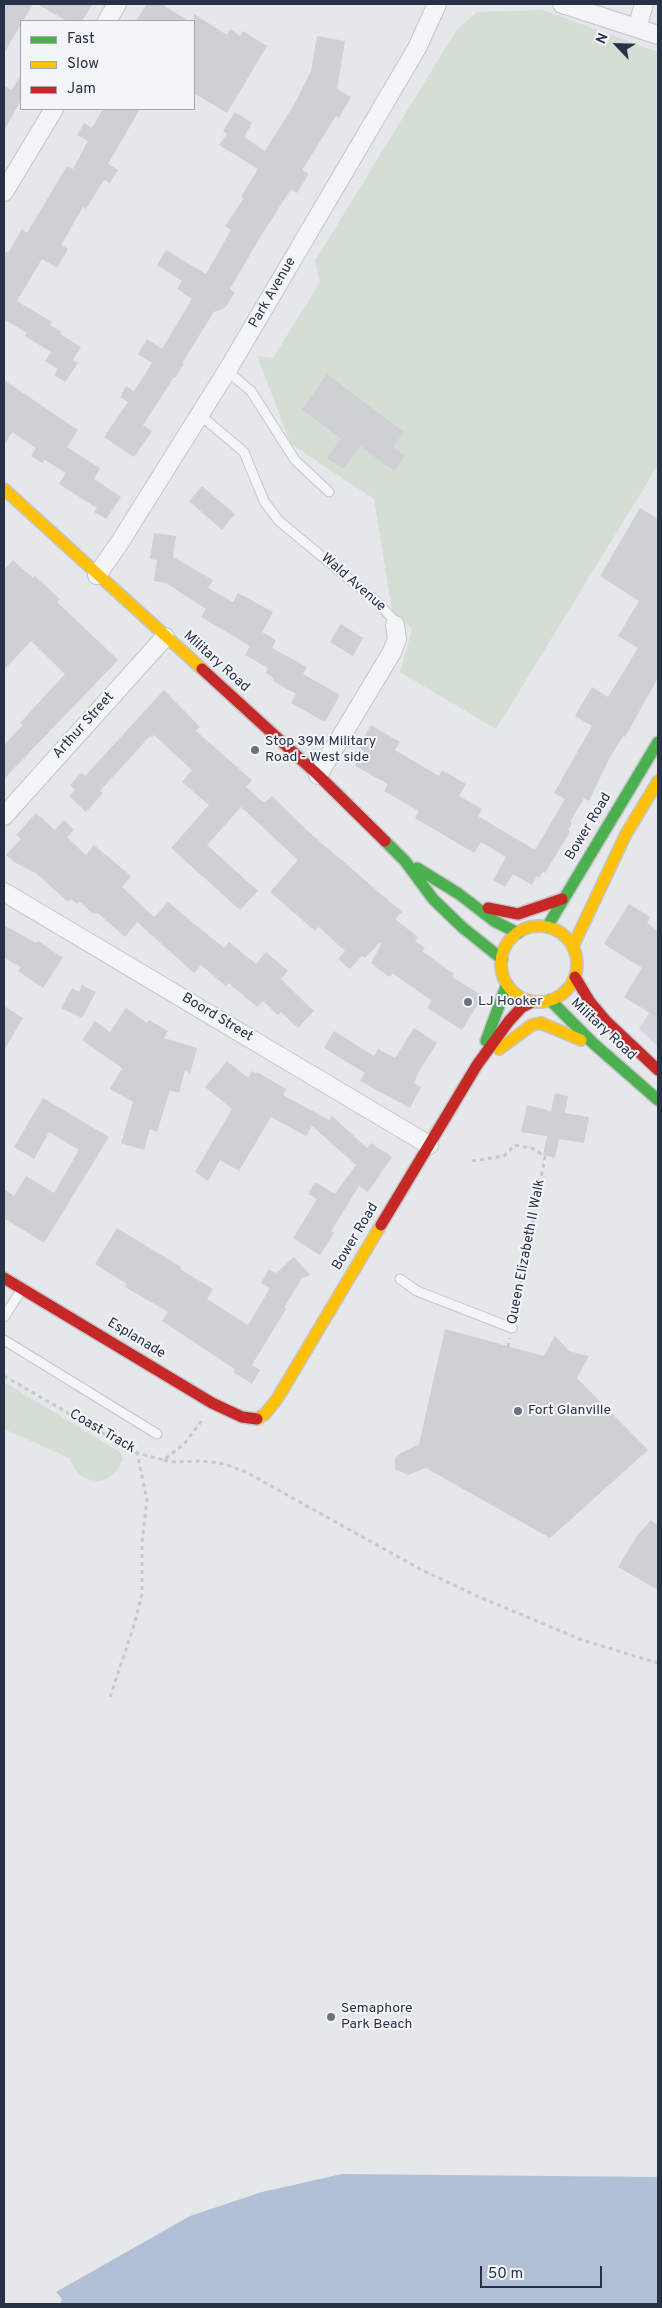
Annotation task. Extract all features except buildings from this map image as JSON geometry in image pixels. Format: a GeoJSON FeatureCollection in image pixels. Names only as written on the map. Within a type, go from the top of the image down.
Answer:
{"type":"FeatureCollection","features":[{"type":"Feature","properties":{"kind":"main road","name":"Military Road"},"geometry":{"type":"LineString","coordinates":[[4,488],[165,637],[318,774],[405,861],[433,898],[462,927],[502,959]]}},
{"type":"Feature","properties":{"kind":"main road","name":"Bower Road"},"geometry":{"type":"LineString","coordinates":[[547,927],[562,899],[658,742]]}},
{"type":"Feature","properties":{"kind":"main road"},"geometry":{"type":"LineString","coordinates":[[573,946],[626,834],[658,781]]}},
{"type":"Feature","properties":{"kind":"main road","name":"Military Road"},"geometry":{"type":"LineString","coordinates":[[405,861],[459,894],[494,921],[518,933]]}},
{"type":"Feature","properties":{"kind":"main road"},"geometry":{"type":"LineString","coordinates":[[459,894],[495,911],[518,914],[562,899]]}},
{"type":"Feature","properties":{"kind":"main road"},"geometry":{"type":"LineString","coordinates":[[538,926],[547,927],[567,938],[573,946],[577,960],[575,977],[567,990],[550,1000],[532,1002],[513,992],[507,984],[503,975],[502,959],[509,942],[518,933],[538,926]]}},
{"type":"Feature","properties":{"kind":"main road","name":"Military Road"},"geometry":{"type":"LineString","coordinates":[[575,977],[590,1002],[606,1021],[658,1070]]}},
{"type":"Feature","properties":{"kind":"main road","name":"Bower Road"},"geometry":{"type":"LineString","coordinates":[[477,1065],[507,984]]}},
{"type":"Feature","properties":{"kind":"main road","name":"Military Road"},"geometry":{"type":"LineString","coordinates":[[550,1000],[594,1044],[658,1100]]}},
{"type":"Feature","properties":{"kind":"main road","name":"Bower Road"},"geometry":{"type":"LineString","coordinates":[[256,1419],[265,1414],[277,1399],[477,1065],[509,1021],[522,1007],[532,1002]]}},
{"type":"Feature","properties":{"kind":"main road"},"geometry":{"type":"LineString","coordinates":[[477,1065],[532,1024],[541,1023],[594,1044]]}},
{"type":"Feature","properties":{"kind":"main road","name":"Esplanade"},"geometry":{"type":"LineString","coordinates":[[4,1278],[212,1403],[242,1417],[256,1419]]}},
{"type":"Feature","properties":{"kind":"street"},"geometry":{"type":"LineString","coordinates":[[108,20],[118,4]]}},
{"type":"Feature","properties":{"kind":"street","name":"Park Avenue"},"geometry":{"type":"LineString","coordinates":[[97,575],[120,542],[227,371],[418,48],[437,4]]}},
{"type":"Feature","properties":{"kind":"street"},"geometry":{"type":"LineString","coordinates":[[562,4],[658,35]]}},
{"type":"Feature","properties":{"kind":"street"},"geometry":{"type":"LineString","coordinates":[[637,28],[644,4]]}},
{"type":"Feature","properties":{"kind":"street"},"geometry":{"type":"LineString","coordinates":[[4,192],[53,110]]}},
{"type":"Feature","properties":{"kind":"street","name":"Wald Avenue"},"geometry":{"type":"LineString","coordinates":[[318,774],[392,652],[397,639],[395,625]]}},
{"type":"Feature","properties":{"kind":"street","name":"Arthur Street"},"geometry":{"type":"LineString","coordinates":[[4,816],[165,637]]}},
{"type":"Feature","properties":{"kind":"street","name":"Boord Street"},"geometry":{"type":"LineString","coordinates":[[4,892],[429,1145]]}},
{"type":"Feature","properties":{"kind":"lane"},"geometry":{"type":"LineString","coordinates":[[227,371],[251,391],[295,460],[329,492]]}},
{"type":"Feature","properties":{"kind":"lane","name":"Wald Avenue"},"geometry":{"type":"LineString","coordinates":[[200,415],[244,452],[264,501],[279,521],[377,602],[393,619],[395,625]]}},
{"type":"Feature","properties":{"kind":"lane"},"geometry":{"type":"LineString","coordinates":[[400,1279],[417,1291],[512,1328]]}},
{"type":"Feature","properties":{"kind":"lane"},"geometry":{"type":"LineString","coordinates":[[4,1317],[22,1289]]}},
{"type":"Feature","properties":{"kind":"lane"},"geometry":{"type":"LineString","coordinates":[[4,1340],[157,1434]]}},
{"type":"Feature","properties":{"kind":"path","name":"Queen Elizabeth II Walk"},"geometry":{"type":"LineString","coordinates":[[472,1161],[504,1156],[515,1145],[534,1149],[545,1157],[508,1347]]}},
{"type":"Feature","properties":{"kind":"path","name":"Coast Track"},"geometry":{"type":"LineString","coordinates":[[4,1376],[137,1453],[171,1462],[201,1460],[225,1464],[246,1472],[420,1570],[476,1596],[582,1640],[658,1663]]}},
{"type":"Feature","properties":{"kind":"path"},"geometry":{"type":"LineString","coordinates":[[164,1460],[191,1436],[212,1403]]}},
{"type":"Feature","properties":{"kind":"path"},"geometry":{"type":"LineString","coordinates":[[110,1697],[134,1625],[142,1594],[142,1543],[147,1500],[137,1453]]}},
{"type":"Feature","properties":{"kind":"shaded area"},"geometry":{"type":"Polygon","coordinates":[[[543,10],[658,52],[658,465],[496,729],[400,672],[412,629],[392,611],[374,499],[291,444],[257,356],[273,358],[320,282],[315,261],[456,31],[477,12],[543,10]]]}},
{"type":"Feature","properties":{"kind":"shaded area"},"geometry":{"type":"Polygon","coordinates":[[[658,998],[658,1047],[639,1029],[658,998]]]}},
{"type":"Feature","properties":{"kind":"shaded area"},"geometry":{"type":"Polygon","coordinates":[[[4,1382],[120,1452],[123,1459],[117,1471],[106,1479],[90,1480],[81,1476],[69,1458],[4,1429],[4,1382]]]}},
{"type":"Feature","properties":{"kind":"water"},"geometry":{"type":"Polygon","coordinates":[[[342,2174],[658,2177],[658,2304],[60,2304],[62,2299],[56,2292],[190,2216],[262,2192],[342,2174]]]}},
{"type":"Feature","properties":{"kind":"traffic: fast"},"geometry":{"type":"LineString","coordinates":[[547,927],[658,742]]}},
{"type":"Feature","properties":{"kind":"traffic: fast"},"geometry":{"type":"LineString","coordinates":[[385,841],[405,861],[433,899],[462,927],[502,959]]}},
{"type":"Feature","properties":{"kind":"traffic: fast"},"geometry":{"type":"LineString","coordinates":[[417,868],[459,894],[494,921],[518,933]]}},
{"type":"Feature","properties":{"kind":"traffic: fast"},"geometry":{"type":"LineString","coordinates":[[486,1041],[507,984]]}},
{"type":"Feature","properties":{"kind":"traffic: fast"},"geometry":{"type":"LineString","coordinates":[[550,1000],[594,1044],[658,1100]]}},
{"type":"Feature","properties":{"kind":"traffic: slow"},"geometry":{"type":"LineString","coordinates":[[4,489],[202,669]]}},
{"type":"Feature","properties":{"kind":"traffic: slow"},"geometry":{"type":"LineString","coordinates":[[573,946],[626,834],[658,781]]}},
{"type":"Feature","properties":{"kind":"traffic: slow"},"geometry":{"type":"LineString","coordinates":[[539,926],[553,929],[566,937],[574,950],[577,964],[574,978],[566,991],[553,999],[539,1002],[525,999],[512,991],[504,978],[501,964],[504,950],[512,937],[525,929],[539,926]]}},
{"type":"Feature","properties":{"kind":"traffic: slow"},"geometry":{"type":"LineString","coordinates":[[499,1049],[532,1025],[541,1023],[581,1040]]}},
{"type":"Feature","properties":{"kind":"traffic: slow"},"geometry":{"type":"LineString","coordinates":[[257,1419],[265,1414],[277,1399],[381,1225]]}},
{"type":"Feature","properties":{"kind":"traffic: jam"},"geometry":{"type":"LineString","coordinates":[[202,669],[318,775],[385,841]]}},
{"type":"Feature","properties":{"kind":"traffic: jam"},"geometry":{"type":"LineString","coordinates":[[488,908],[518,914],[562,899]]}},
{"type":"Feature","properties":{"kind":"traffic: jam"},"geometry":{"type":"LineString","coordinates":[[575,977],[590,1002],[606,1021],[658,1070]]}},
{"type":"Feature","properties":{"kind":"traffic: jam"},"geometry":{"type":"LineString","coordinates":[[381,1225],[477,1065],[509,1021],[522,1007],[532,1002]]}},
{"type":"Feature","properties":{"kind":"traffic: jam"},"geometry":{"type":"LineString","coordinates":[[4,1278],[212,1403],[242,1417],[257,1419]]}},
{"type":"Feature","properties":{"kind":"place","name":"Stop 39M Military Road - West side"},"geometry":{"type":"Point","coordinates":[255,750]}},
{"type":"Feature","properties":{"kind":"place","name":"LJ Hooker"},"geometry":{"type":"Point","coordinates":[468,1002]}},
{"type":"Feature","properties":{"kind":"place","name":"Fort Glanville"},"geometry":{"type":"Point","coordinates":[518,1411]}},
{"type":"Feature","properties":{"kind":"place","name":"Semaphore Park Beach"},"geometry":{"type":"Point","coordinates":[331,2017]}}]}
